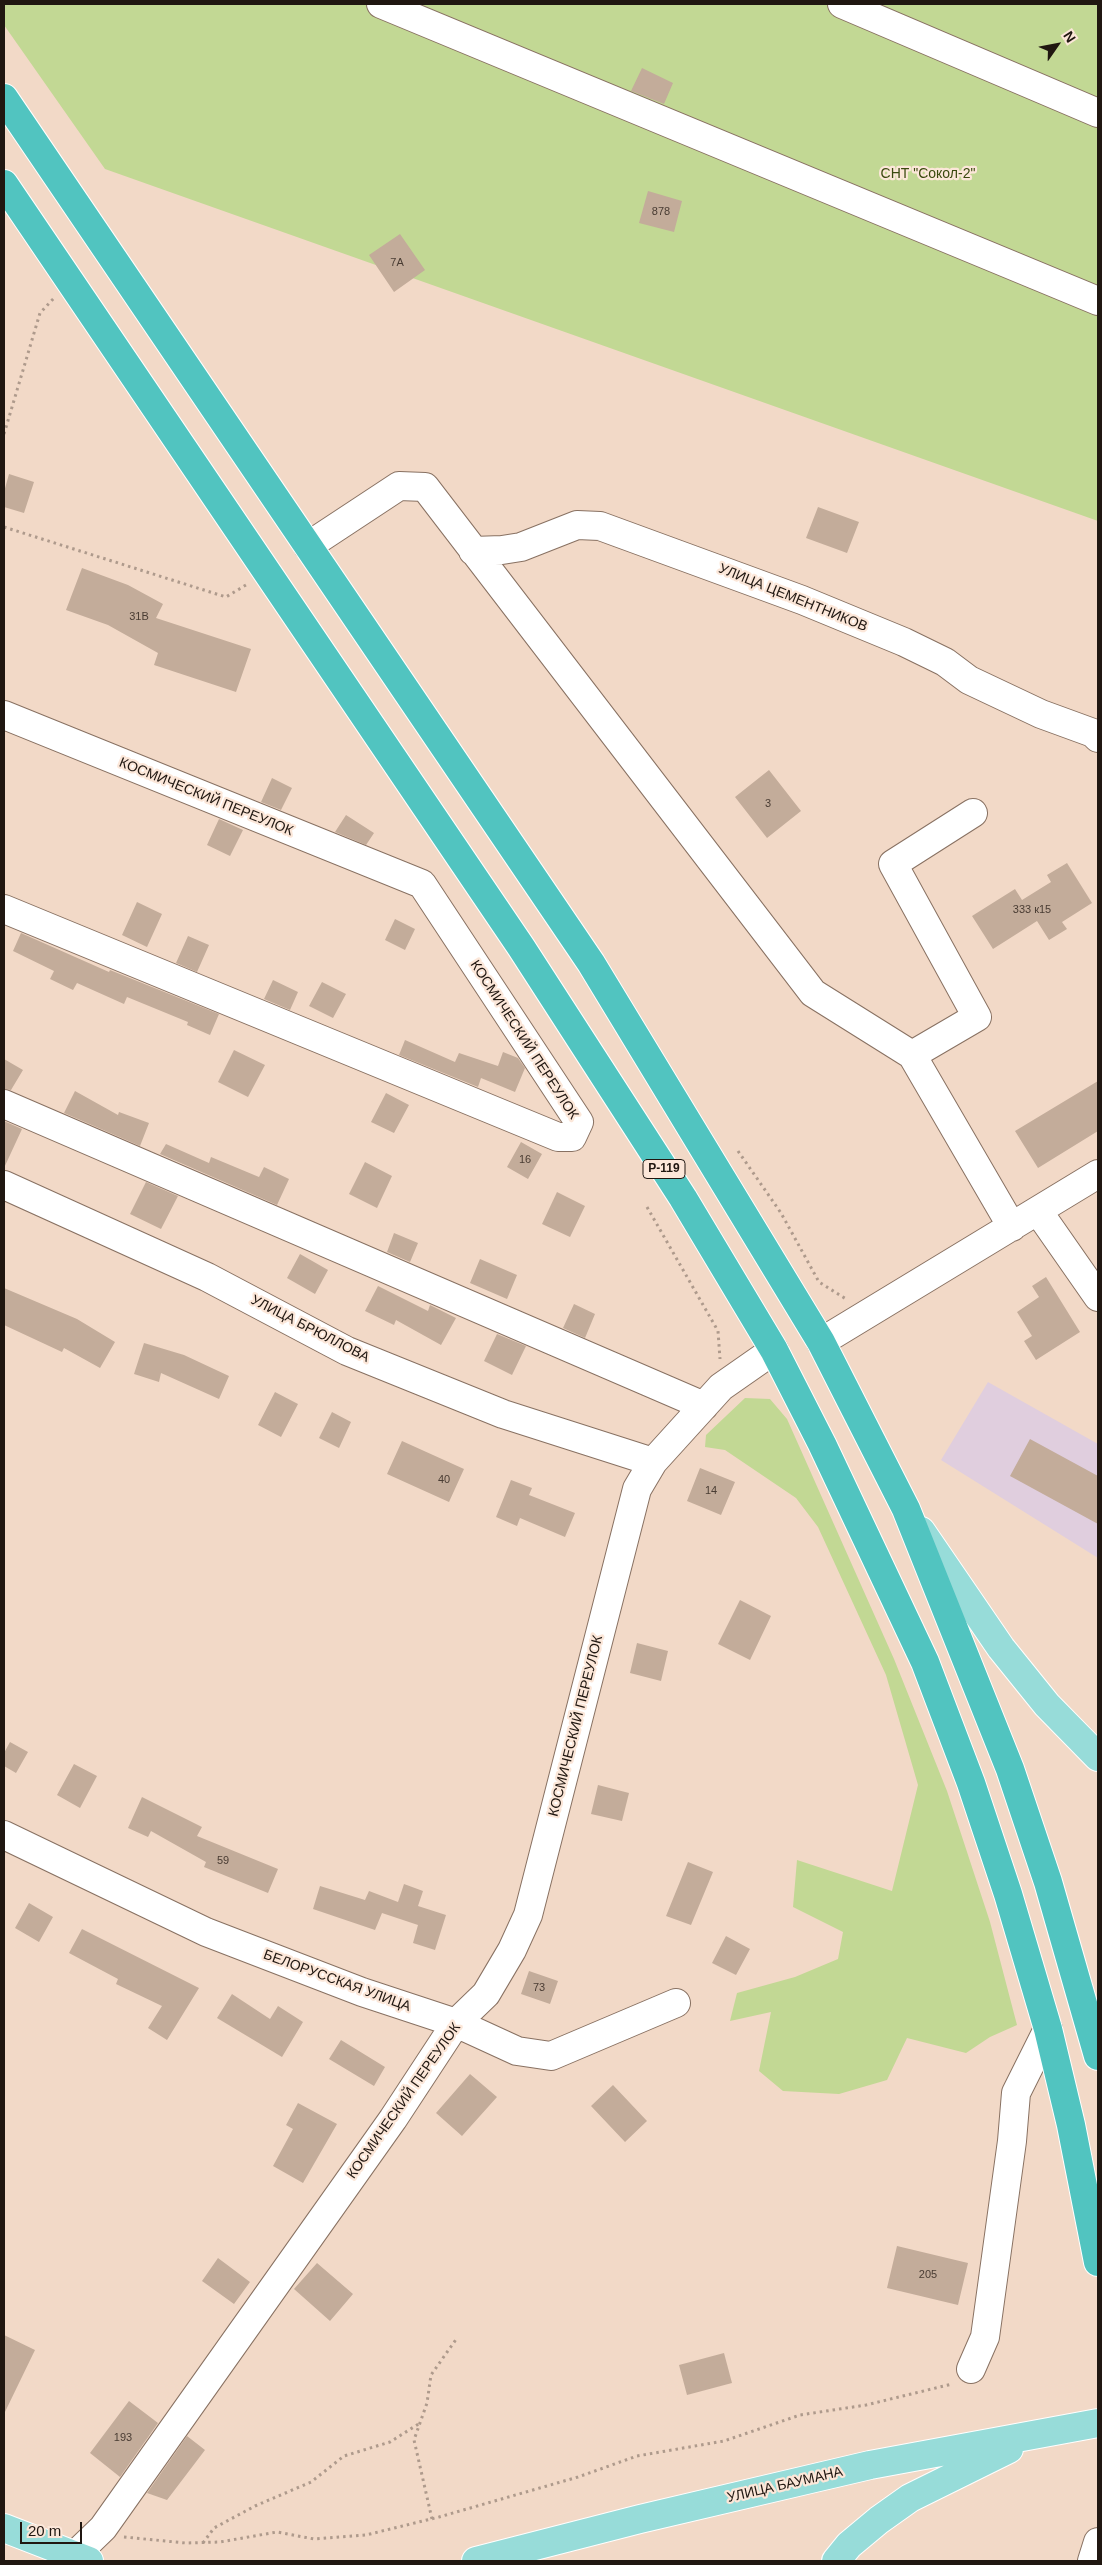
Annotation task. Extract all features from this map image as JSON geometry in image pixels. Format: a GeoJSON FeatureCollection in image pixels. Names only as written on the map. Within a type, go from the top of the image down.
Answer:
{"type":"FeatureCollection","features":[{"type":"Feature","properties":{"kind":"highway"},"geometry":{"type":"LineString","coordinates":[[4,98],[591,963],[821,1342],[906,1509],[1010,1769],[1048,1882],[1098,2056]]}},
{"type":"Feature","properties":{"kind":"highway","name":"Р-119"},"geometry":{"type":"LineString","coordinates":[[4,184],[521,947],[683,1198],[774,1350],[822,1444],[925,1662],[971,1783],[999,1866],[1048,2029],[1071,2125],[1098,2262]]}},
{"type":"Feature","properties":{"kind":"main road"},"geometry":{"type":"LineString","coordinates":[[906,1509],[1001,1648],[1047,1705],[1098,1757]]}},
{"type":"Feature","properties":{"kind":"main road","name":"УЛИЦА БАУМАНА"},"geometry":{"type":"LineString","coordinates":[[476,2561],[527,2554],[852,2469],[1098,2423]]}},
{"type":"Feature","properties":{"kind":"main road"},"geometry":{"type":"LineString","coordinates":[[836,2561],[849,2545],[910,2498],[1039,2435]]}},
{"type":"Feature","properties":{"kind":"main road"},"geometry":{"type":"LineString","coordinates":[[4,2528],[82,2558]]}},
{"type":"Feature","properties":{"kind":"street"},"geometry":{"type":"LineString","coordinates":[[381,4],[1098,300]]}},
{"type":"Feature","properties":{"kind":"street"},"geometry":{"type":"LineString","coordinates":[[842,4],[1098,113]]}},
{"type":"Feature","properties":{"kind":"street"},"geometry":{"type":"LineString","coordinates":[[308,546],[399,486],[425,487],[813,993],[912,1055],[1012,1226]]}},
{"type":"Feature","properties":{"kind":"street","name":"УЛИЦА ЦЕМЕНТНИКОВ"},"geometry":{"type":"LineString","coordinates":[[473,550],[502,550],[521,547],[577,525],[600,526],[802,600],[896,639],[945,662],[969,680],[1041,714],[1093,733],[1098,738]]}},
{"type":"Feature","properties":{"kind":"street","name":"КОСМИЧЕСКИЙ ПЕРЕУЛОК"},"geometry":{"type":"LineString","coordinates":[[4,715],[422,884],[579,1122],[572,1137],[558,1137],[4,909]]}},
{"type":"Feature","properties":{"kind":"street"},"geometry":{"type":"LineString","coordinates":[[912,1055],[977,1017],[893,864],[973,813]]}},
{"type":"Feature","properties":{"kind":"street"},"geometry":{"type":"LineString","coordinates":[[4,1104],[713,1397]]}},
{"type":"Feature","properties":{"kind":"street"},"geometry":{"type":"LineString","coordinates":[[821,1342],[1098,1174]]}},
{"type":"Feature","properties":{"kind":"street","name":"УЛИЦА БРЮЛЛОВА"},"geometry":{"type":"LineString","coordinates":[[4,1185],[207,1277],[347,1351],[503,1414],[653,1462]]}},
{"type":"Feature","properties":{"kind":"street"},"geometry":{"type":"LineString","coordinates":[[1038,1211],[1098,1297]]}},
{"type":"Feature","properties":{"kind":"street","name":"КОСМИЧЕСКИЙ ПЕРЕУЛОК"},"geometry":{"type":"LineString","coordinates":[[82,2558],[394,2119],[456,2023],[486,1994],[512,1950],[528,1915],[637,1489],[653,1462],[713,1397],[774,1350]]}},
{"type":"Feature","properties":{"kind":"street","name":"БЕЛОРУССКАЯ УЛИЦА"},"geometry":{"type":"LineString","coordinates":[[4,1835],[206,1932],[362,1992],[456,2023],[517,2051],[551,2056],[676,2003]]}},
{"type":"Feature","properties":{"kind":"street"},"geometry":{"type":"LineString","coordinates":[[971,2370],[985,2337],[1012,2141],[1016,2093],[1048,2029]]}},
{"type":"Feature","properties":{"kind":"street"},"geometry":{"type":"LineString","coordinates":[[1092,2561],[1098,2542]]}},
{"type":"Feature","properties":{"kind":"path"},"geometry":{"type":"LineString","coordinates":[[4,434],[40,314],[71,281]]}},
{"type":"Feature","properties":{"kind":"path"},"geometry":{"type":"LineString","coordinates":[[4,527],[226,597],[268,572]]}},
{"type":"Feature","properties":{"kind":"path"},"geometry":{"type":"LineString","coordinates":[[738,1151],[781,1213],[819,1282],[869,1313]]}},
{"type":"Feature","properties":{"kind":"path"},"geometry":{"type":"LineString","coordinates":[[647,1207],[718,1331],[713,1397]]}},
{"type":"Feature","properties":{"kind":"path"},"geometry":{"type":"LineString","coordinates":[[432,2519],[414,2440],[427,2403],[431,2375],[457,2338]]}},
{"type":"Feature","properties":{"kind":"path"},"geometry":{"type":"LineString","coordinates":[[103,2528],[130,2539],[203,2543],[277,2532],[314,2539],[366,2535],[432,2519],[578,2476],[637,2456],[724,2441],[800,2415],[866,2405],[950,2386],[971,2370]]}},
{"type":"Feature","properties":{"kind":"path"},"geometry":{"type":"LineString","coordinates":[[203,2543],[214,2528],[255,2506],[311,2482],[344,2456],[390,2442],[420,2424]]}},
{"type":"Feature","properties":{"kind":"shaded area"},"geometry":{"type":"Polygon","coordinates":[[[988,1382],[1098,1444],[1098,1558],[941,1460],[988,1382]]]}},
{"type":"Feature","properties":{"kind":"green space","name":"СНТ \"Сокол-2\""},"geometry":{"type":"Polygon","coordinates":[[[4,4],[1098,4],[1098,521],[105,169],[4,25],[4,4]]]}},
{"type":"Feature","properties":{"kind":"green space"},"geometry":{"type":"Polygon","coordinates":[[[745,1398],[770,1399],[787,1419],[894,1659],[947,1791],[990,1922],[1017,2025],[990,2037],[966,2053],[907,2038],[887,2080],[839,2094],[783,2091],[759,2071],[771,2012],[730,2021],[737,1993],[795,1977],[838,1959],[843,1932],[793,1907],[797,1860],[892,1891],[918,1785],[886,1675],[818,1527],[796,1498],[725,1450],[705,1447],[706,1435],[745,1398]]]}},
{"type":"Feature","properties":{"kind":"building"},"geometry":{"type":"Polygon","coordinates":[[[642,68],[673,83],[664,104],[631,91],[642,68]]]}},
{"type":"Feature","properties":{"kind":"building"},"geometry":{"type":"Polygon","coordinates":[[[648,191],[682,201],[674,232],[639,223],[648,191]]]}},
{"type":"Feature","properties":{"kind":"building"},"geometry":{"type":"Polygon","coordinates":[[[400,234],[425,270],[394,292],[369,255],[400,234]]]}},
{"type":"Feature","properties":{"kind":"building"},"geometry":{"type":"Polygon","coordinates":[[[9,474],[34,482],[24,513],[4,507],[4,492],[9,474]]]}},
{"type":"Feature","properties":{"kind":"building"},"geometry":{"type":"Polygon","coordinates":[[[818,507],[859,522],[847,553],[806,538],[818,507]]]}},
{"type":"Feature","properties":{"kind":"building"},"geometry":{"type":"Polygon","coordinates":[[[82,568],[128,585],[163,604],[156,618],[251,649],[236,692],[154,665],[158,653],[108,625],[66,610],[82,568]]]}},
{"type":"Feature","properties":{"kind":"building"},"geometry":{"type":"Polygon","coordinates":[[[769,770],[801,811],[767,838],[735,797],[769,770]]]}},
{"type":"Feature","properties":{"kind":"building"},"geometry":{"type":"Polygon","coordinates":[[[272,778],[292,788],[281,810],[261,802],[272,778]]]}},
{"type":"Feature","properties":{"kind":"building"},"geometry":{"type":"Polygon","coordinates":[[[346,815],[374,833],[366,845],[335,832],[346,815]]]}},
{"type":"Feature","properties":{"kind":"building"},"geometry":{"type":"Polygon","coordinates":[[[219,819],[243,830],[230,856],[207,845],[219,819]]]}},
{"type":"Feature","properties":{"kind":"building"},"geometry":{"type":"Polygon","coordinates":[[[1067,863],[1092,903],[1062,922],[1067,929],[1049,940],[1037,921],[993,949],[972,916],[1015,889],[1022,900],[1051,882],[1047,875],[1067,863]]]}},
{"type":"Feature","properties":{"kind":"building"},"geometry":{"type":"Polygon","coordinates":[[[137,902],[162,914],[147,947],[122,935],[137,902]]]}},
{"type":"Feature","properties":{"kind":"building"},"geometry":{"type":"Polygon","coordinates":[[[395,919],[415,929],[405,950],[385,940],[395,919]]]}},
{"type":"Feature","properties":{"kind":"building"},"geometry":{"type":"Polygon","coordinates":[[[21,933],[109,972],[110,970],[219,1014],[210,1035],[187,1025],[188,1022],[127,997],[124,1004],[77,983],[73,990],[50,979],[54,971],[13,951],[21,933]]]}},
{"type":"Feature","properties":{"kind":"building"},"geometry":{"type":"Polygon","coordinates":[[[188,936],[209,945],[197,972],[176,963],[188,936]]]}},
{"type":"Feature","properties":{"kind":"building"},"geometry":{"type":"Polygon","coordinates":[[[273,980],[298,992],[290,1010],[264,999],[273,980]]]}},
{"type":"Feature","properties":{"kind":"building"},"geometry":{"type":"Polygon","coordinates":[[[322,982],[346,994],[333,1018],[309,1006],[322,982]]]}},
{"type":"Feature","properties":{"kind":"building"},"geometry":{"type":"Polygon","coordinates":[[[405,1040],[455,1062],[459,1053],[498,1066],[503,1052],[518,1058],[525,1068],[515,1092],[481,1078],[478,1087],[399,1055],[405,1040]]]}},
{"type":"Feature","properties":{"kind":"building"},"geometry":{"type":"Polygon","coordinates":[[[234,1050],[265,1065],[248,1097],[218,1082],[234,1050]]]}},
{"type":"Feature","properties":{"kind":"building"},"geometry":{"type":"Polygon","coordinates":[[[4,1059],[23,1070],[11,1090],[4,1089],[4,1059]]]}},
{"type":"Feature","properties":{"kind":"building"},"geometry":{"type":"Polygon","coordinates":[[[1098,1081],[1098,1131],[1038,1168],[1015,1131],[1098,1081]]]}},
{"type":"Feature","properties":{"kind":"building"},"geometry":{"type":"Polygon","coordinates":[[[75,1091],[118,1115],[119,1112],[149,1123],[140,1146],[64,1113],[75,1091]]]}},
{"type":"Feature","properties":{"kind":"building"},"geometry":{"type":"Polygon","coordinates":[[[386,1093],[409,1105],[394,1133],[371,1122],[386,1093]]]}},
{"type":"Feature","properties":{"kind":"building"},"geometry":{"type":"Polygon","coordinates":[[[4,1121],[22,1129],[4,1168],[4,1121]]]}},
{"type":"Feature","properties":{"kind":"building"},"geometry":{"type":"Polygon","coordinates":[[[521,1142],[542,1154],[528,1179],[507,1167],[521,1142]]]}},
{"type":"Feature","properties":{"kind":"building"},"geometry":{"type":"Polygon","coordinates":[[[166,1144],[209,1163],[211,1157],[259,1177],[264,1167],[289,1179],[277,1205],[160,1154],[166,1144]]]}},
{"type":"Feature","properties":{"kind":"building"},"geometry":{"type":"Polygon","coordinates":[[[365,1162],[392,1176],[377,1208],[349,1194],[365,1162]]]}},
{"type":"Feature","properties":{"kind":"building"},"geometry":{"type":"Polygon","coordinates":[[[146,1182],[178,1196],[161,1229],[130,1214],[146,1182]]]}},
{"type":"Feature","properties":{"kind":"building"},"geometry":{"type":"Polygon","coordinates":[[[557,1192],[585,1206],[570,1237],[542,1224],[557,1192]]]}},
{"type":"Feature","properties":{"kind":"building"},"geometry":{"type":"Polygon","coordinates":[[[394,1233],[418,1243],[410,1262],[387,1252],[394,1233]]]}},
{"type":"Feature","properties":{"kind":"building"},"geometry":{"type":"Polygon","coordinates":[[[300,1254],[328,1270],[315,1294],[287,1278],[300,1254]]]}},
{"type":"Feature","properties":{"kind":"building"},"geometry":{"type":"Polygon","coordinates":[[[480,1259],[517,1275],[507,1299],[470,1283],[480,1259]]]}},
{"type":"Feature","properties":{"kind":"building"},"geometry":{"type":"Polygon","coordinates":[[[1046,1277],[1080,1332],[1036,1360],[1024,1341],[1032,1336],[1017,1312],[1039,1297],[1032,1286],[1046,1277]]]}},
{"type":"Feature","properties":{"kind":"building"},"geometry":{"type":"Polygon","coordinates":[[[378,1286],[428,1311],[430,1305],[456,1318],[441,1345],[396,1320],[394,1325],[365,1311],[378,1286]]]}},
{"type":"Feature","properties":{"kind":"building"},"geometry":{"type":"Polygon","coordinates":[[[4,1288],[77,1319],[115,1342],[100,1368],[64,1348],[62,1352],[4,1325],[4,1288]]]}},
{"type":"Feature","properties":{"kind":"building"},"geometry":{"type":"Polygon","coordinates":[[[574,1304],[595,1314],[585,1338],[563,1328],[574,1304]]]}},
{"type":"Feature","properties":{"kind":"building"},"geometry":{"type":"Polygon","coordinates":[[[497,1334],[526,1346],[512,1375],[484,1361],[497,1334]]]}},
{"type":"Feature","properties":{"kind":"building"},"geometry":{"type":"Polygon","coordinates":[[[144,1343],[184,1355],[229,1376],[219,1399],[161,1373],[159,1382],[134,1374],[144,1343]]]}},
{"type":"Feature","properties":{"kind":"building"},"geometry":{"type":"Polygon","coordinates":[[[275,1392],[298,1404],[281,1437],[258,1425],[275,1392]]]}},
{"type":"Feature","properties":{"kind":"building"},"geometry":{"type":"Polygon","coordinates":[[[332,1412],[351,1422],[339,1448],[319,1438],[332,1412]]]}},
{"type":"Feature","properties":{"kind":"building"},"geometry":{"type":"Polygon","coordinates":[[[1030,1439],[1098,1476],[1098,1524],[1010,1476],[1030,1439]]]}},
{"type":"Feature","properties":{"kind":"building"},"geometry":{"type":"Polygon","coordinates":[[[402,1441],[464,1469],[449,1502],[387,1474],[402,1441]]]}},
{"type":"Feature","properties":{"kind":"building"},"geometry":{"type":"Polygon","coordinates":[[[700,1468],[735,1482],[721,1515],[687,1501],[700,1468]]]}},
{"type":"Feature","properties":{"kind":"building"},"geometry":{"type":"Polygon","coordinates":[[[511,1480],[532,1488],[529,1495],[575,1513],[565,1537],[520,1518],[517,1526],[496,1517],[511,1480]]]}},
{"type":"Feature","properties":{"kind":"building"},"geometry":{"type":"Polygon","coordinates":[[[740,1600],[771,1616],[750,1660],[718,1644],[740,1600]]]}},
{"type":"Feature","properties":{"kind":"building"},"geometry":{"type":"Polygon","coordinates":[[[637,1643],[668,1651],[661,1681],[630,1673],[637,1643]]]}},
{"type":"Feature","properties":{"kind":"building"},"geometry":{"type":"Polygon","coordinates":[[[10,1742],[28,1752],[16,1773],[4,1766],[4,1753],[10,1742]]]}},
{"type":"Feature","properties":{"kind":"building"},"geometry":{"type":"Polygon","coordinates":[[[74,1764],[97,1776],[80,1808],[57,1795],[74,1764]]]}},
{"type":"Feature","properties":{"kind":"building"},"geometry":{"type":"Polygon","coordinates":[[[598,1785],[629,1793],[622,1821],[591,1814],[598,1785]]]}},
{"type":"Feature","properties":{"kind":"building"},"geometry":{"type":"Polygon","coordinates":[[[142,1797],[202,1827],[197,1836],[278,1869],[268,1893],[204,1867],[206,1862],[151,1831],[148,1837],[128,1828],[142,1797]]]}},
{"type":"Feature","properties":{"kind":"building"},"geometry":{"type":"Polygon","coordinates":[[[688,1862],[713,1872],[691,1925],[666,1916],[688,1862]]]}},
{"type":"Feature","properties":{"kind":"building"},"geometry":{"type":"Polygon","coordinates":[[[404,1884],[423,1891],[418,1906],[446,1915],[435,1950],[413,1943],[418,1925],[382,1913],[375,1930],[313,1909],[320,1886],[365,1900],[369,1891],[398,1902],[404,1884]]]}},
{"type":"Feature","properties":{"kind":"building"},"geometry":{"type":"Polygon","coordinates":[[[29,1903],[53,1917],[39,1942],[15,1928],[29,1903]]]}},
{"type":"Feature","properties":{"kind":"building"},"geometry":{"type":"Polygon","coordinates":[[[82,1929],[199,1988],[167,2040],[148,2028],[162,2006],[116,1984],[118,1979],[69,1953],[82,1929]]]}},
{"type":"Feature","properties":{"kind":"building"},"geometry":{"type":"Polygon","coordinates":[[[726,1936],[750,1949],[736,1975],[712,1963],[726,1936]]]}},
{"type":"Feature","properties":{"kind":"building"},"geometry":{"type":"Polygon","coordinates":[[[529,1971],[558,1981],[550,2004],[521,1994],[529,1971]]]}},
{"type":"Feature","properties":{"kind":"building"},"geometry":{"type":"Polygon","coordinates":[[[232,1994],[270,2019],[278,2006],[303,2022],[282,2057],[217,2018],[232,1994]]]}},
{"type":"Feature","properties":{"kind":"building"},"geometry":{"type":"Polygon","coordinates":[[[341,2040],[385,2067],[374,2086],[329,2059],[341,2040]]]}},
{"type":"Feature","properties":{"kind":"building"},"geometry":{"type":"Polygon","coordinates":[[[470,2074],[497,2097],[462,2136],[436,2113],[470,2074]]]}},
{"type":"Feature","properties":{"kind":"building"},"geometry":{"type":"Polygon","coordinates":[[[613,2085],[647,2121],[625,2142],[591,2106],[613,2085]]]}},
{"type":"Feature","properties":{"kind":"building"},"geometry":{"type":"Polygon","coordinates":[[[298,2103],[337,2124],[303,2183],[273,2166],[293,2129],[286,2125],[298,2103]]]}},
{"type":"Feature","properties":{"kind":"building"},"geometry":{"type":"Polygon","coordinates":[[[897,2246],[968,2263],[958,2305],[887,2288],[897,2246]]]}},
{"type":"Feature","properties":{"kind":"building"},"geometry":{"type":"Polygon","coordinates":[[[218,2258],[250,2282],[234,2304],[202,2281],[218,2258]]]}},
{"type":"Feature","properties":{"kind":"building"},"geometry":{"type":"Polygon","coordinates":[[[317,2263],[353,2294],[330,2321],[294,2289],[317,2263]]]}},
{"type":"Feature","properties":{"kind":"building"},"geometry":{"type":"Polygon","coordinates":[[[4,2335],[35,2350],[4,2414],[4,2335]]]}},
{"type":"Feature","properties":{"kind":"building"},"geometry":{"type":"Polygon","coordinates":[[[724,2353],[732,2383],[687,2395],[679,2365],[724,2353]]]}},
{"type":"Feature","properties":{"kind":"building"},"geometry":{"type":"Polygon","coordinates":[[[129,2401],[158,2423],[120,2477],[90,2453],[129,2401]]]}},
{"type":"Feature","properties":{"kind":"building"},"geometry":{"type":"Polygon","coordinates":[[[187,2436],[205,2450],[167,2500],[147,2493],[187,2436]]]}}]}
